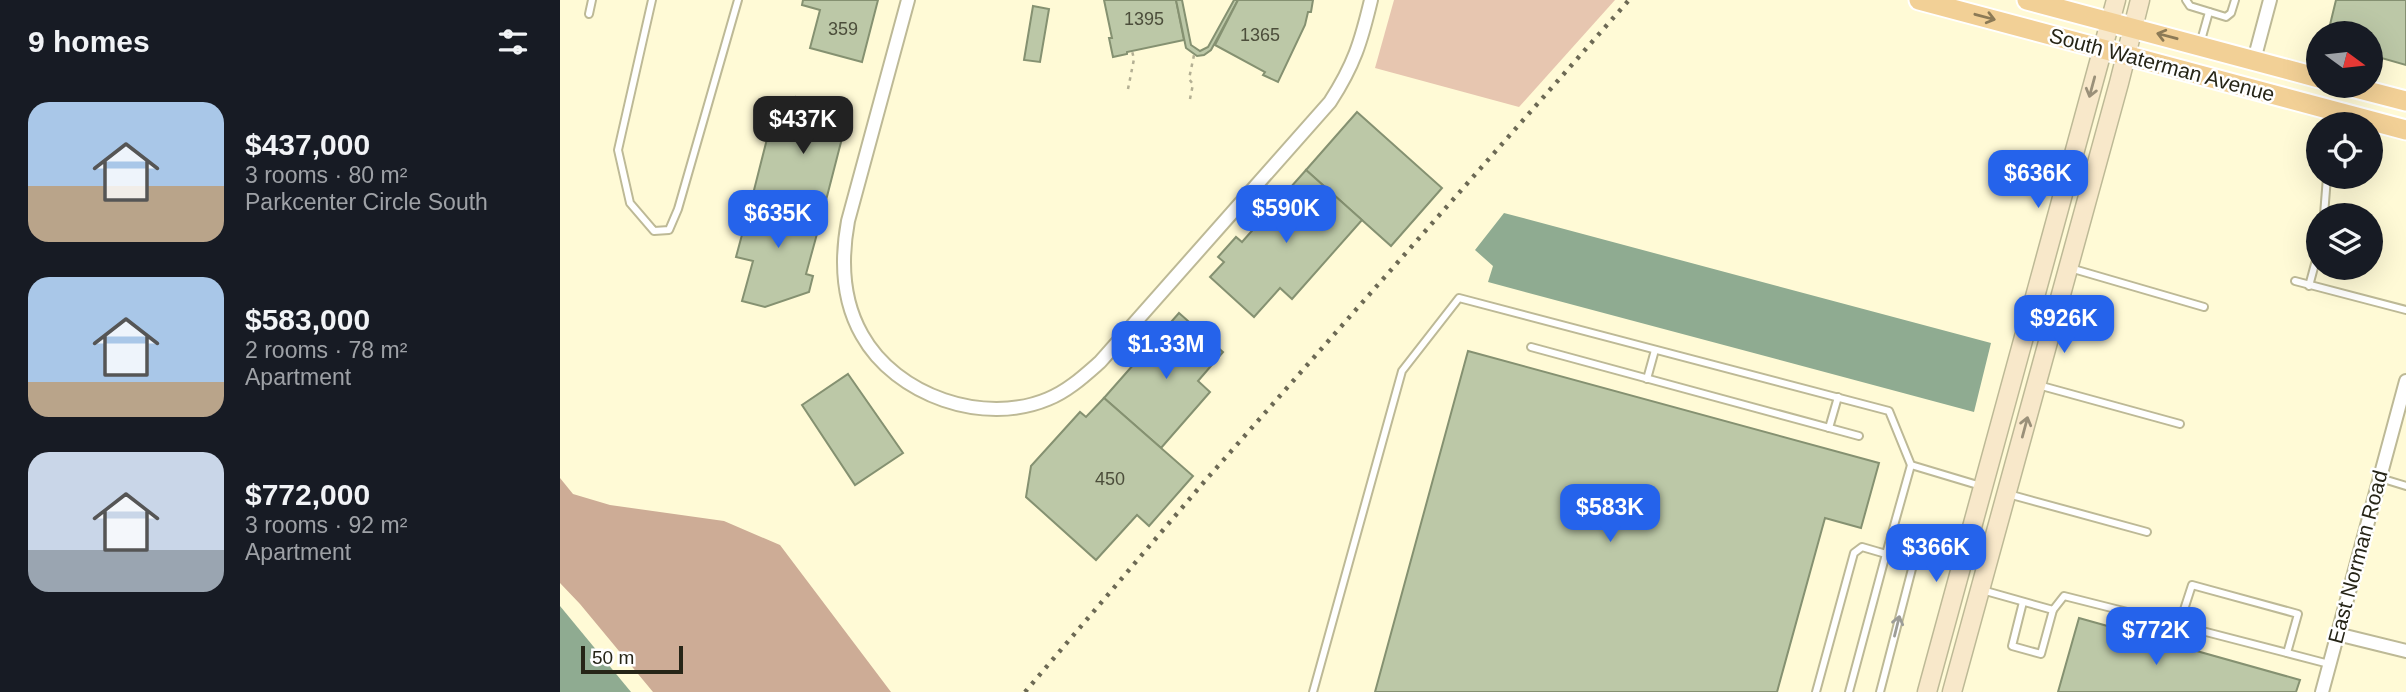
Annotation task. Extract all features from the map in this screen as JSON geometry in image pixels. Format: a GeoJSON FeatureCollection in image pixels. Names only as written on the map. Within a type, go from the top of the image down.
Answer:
{"type":"FeatureCollection","features":[{"type":"Feature","properties":{"kind":"main road","name":"South Waterman Avenue"},"geometry":{"type":"LineString","coordinates":[[1919,0],[2321,112]]}},
{"type":"Feature","properties":{"kind":"main road","name":"South Waterman Avenue"},"geometry":{"type":"LineString","coordinates":[[2027,0],[2306,74]]}},
{"type":"Feature","properties":{"kind":"main road"},"geometry":{"type":"LineString","coordinates":[[1927,692],[2116,0]]}},
{"type":"Feature","properties":{"kind":"main road"},"geometry":{"type":"LineString","coordinates":[[1952,692],[2140,0]]}},
{"type":"Feature","properties":{"kind":"main road"},"geometry":{"type":"LineString","coordinates":[[2384,95],[2406,101]]}},
{"type":"Feature","properties":{"kind":"main road","name":"South Waterman Avenue"},"geometry":{"type":"LineString","coordinates":[[2383,126],[2406,130]]}},
{"type":"Feature","properties":{"kind":"main road"},"geometry":{"type":"LineString","coordinates":[[1983,486],[2007,493]]}},
{"type":"Feature","properties":{"kind":"street"},"geometry":{"type":"LineString","coordinates":[[908,0],[848,221],[843,249],[844,278],[852,311],[862,336],[884,363],[909,384],[934,397],[966,407],[1007,409],[1048,400],[1100,362],[1330,102],[1347,76],[1359,49],[1371,0]]}},
{"type":"Feature","properties":{"kind":"street"},"geometry":{"type":"LineString","coordinates":[[2254,60],[2270,0]]}},
{"type":"Feature","properties":{"kind":"street","name":"East Norman Road"},"geometry":{"type":"LineString","coordinates":[[2322,692],[2406,382]]}},
{"type":"Feature","properties":{"kind":"street"},"geometry":{"type":"LineString","coordinates":[[2337,634],[2406,651]]}},
{"type":"Feature","properties":{"kind":"lane"},"geometry":{"type":"LineString","coordinates":[[589,14],[592,0]]}},
{"type":"Feature","properties":{"kind":"lane"},"geometry":{"type":"LineString","coordinates":[[652,0],[618,150],[630,203],[654,231],[669,230],[678,209],[738,0]]}},
{"type":"Feature","properties":{"kind":"lane"},"geometry":{"type":"LineString","coordinates":[[2186,0],[2190,6],[2226,17],[2231,13],[2235,0]]}},
{"type":"Feature","properties":{"kind":"lane"},"geometry":{"type":"LineString","coordinates":[[2200,45],[2209,12]]}},
{"type":"Feature","properties":{"kind":"lane"},"geometry":{"type":"LineString","coordinates":[[2068,268],[2204,307]]}},
{"type":"Feature","properties":{"kind":"lane"},"geometry":{"type":"LineString","coordinates":[[2309,286],[2311,280]]}},
{"type":"Feature","properties":{"kind":"lane"},"geometry":{"type":"LineString","coordinates":[[2295,281],[2406,310]]}},
{"type":"Feature","properties":{"kind":"lane"},"geometry":{"type":"LineString","coordinates":[[1313,692],[1402,370],[1459,298],[1889,411],[1911,465],[1849,692]]}},
{"type":"Feature","properties":{"kind":"lane"},"geometry":{"type":"LineString","coordinates":[[1531,347],[1859,436]]}},
{"type":"Feature","properties":{"kind":"lane"},"geometry":{"type":"LineString","coordinates":[[1647,379],[1655,350]]}},
{"type":"Feature","properties":{"kind":"lane"},"geometry":{"type":"LineString","coordinates":[[2036,384],[2180,424]]}},
{"type":"Feature","properties":{"kind":"lane"},"geometry":{"type":"LineString","coordinates":[[1829,428],[1838,397]]}},
{"type":"Feature","properties":{"kind":"lane"},"geometry":{"type":"LineString","coordinates":[[1911,465],[1983,486]]}},
{"type":"Feature","properties":{"kind":"lane"},"geometry":{"type":"LineString","coordinates":[[2380,478],[2406,486]]}},
{"type":"Feature","properties":{"kind":"lane"},"geometry":{"type":"LineString","coordinates":[[2007,493],[2147,532]]}},
{"type":"Feature","properties":{"kind":"lane"},"geometry":{"type":"LineString","coordinates":[[1816,692],[1854,552],[1862,547],[1907,560],[1913,565],[1880,692]]}},
{"type":"Feature","properties":{"kind":"lane"},"geometry":{"type":"LineString","coordinates":[[2179,625],[2192,585],[2298,614],[2287,653]]}},
{"type":"Feature","properties":{"kind":"lane"},"geometry":{"type":"LineString","coordinates":[[1980,590],[2053,610]]}},
{"type":"Feature","properties":{"kind":"lane"},"geometry":{"type":"LineString","coordinates":[[2023,602],[2012,646],[2041,654],[2053,610],[2064,596],[2329,664]]}},
{"type":"Feature","properties":{"kind":"path"},"geometry":{"type":"LineString","coordinates":[[1128,89],[1134,59],[1132,51]]}},
{"type":"Feature","properties":{"kind":"path"},"geometry":{"type":"LineString","coordinates":[[1190,99],[1193,84],[1189,79],[1194,55]]}},
{"type":"Feature","properties":{"kind":"shaded area"},"geometry":{"type":"Polygon","coordinates":[[[1394,0],[1615,0],[1519,107],[1375,68],[1394,0]]]}},
{"type":"Feature","properties":{"kind":"shaded area"},"geometry":{"type":"Polygon","coordinates":[[[1504,213],[1991,343],[1974,412],[1488,282],[1493,266],[1475,250],[1504,213]]]}},
{"type":"Feature","properties":{"kind":"shaded area"},"geometry":{"type":"Polygon","coordinates":[[[560,478],[573,494],[610,505],[724,521],[780,545],[891,692],[653,692],[560,583],[560,478]]]}},
{"type":"Feature","properties":{"kind":"shaded area"},"geometry":{"type":"Polygon","coordinates":[[[560,606],[631,692],[560,692],[560,606]]]}},
{"type":"Feature","properties":{"kind":"building"},"geometry":{"type":"Polygon","coordinates":[[[803,0],[878,0],[862,62],[810,48],[820,10],[802,5],[803,0]]]}},
{"type":"Feature","properties":{"kind":"building"},"geometry":{"type":"Polygon","coordinates":[[[1104,0],[1176,0],[1184,40],[1113,57],[1104,0]]]}},
{"type":"Feature","properties":{"kind":"building"},"geometry":{"type":"Polygon","coordinates":[[[1176,0],[1182,0],[1191,45],[1200,51],[1208,47],[1234,0],[1238,0],[1211,50],[1197,56],[1186,48],[1176,0]]]}},
{"type":"Feature","properties":{"kind":"building"},"geometry":{"type":"Polygon","coordinates":[[[1238,0],[1313,0],[1311,12],[1308,12],[1305,25],[1278,82],[1215,45],[1238,0]]]}},
{"type":"Feature","properties":{"kind":"building"},"geometry":{"type":"Polygon","coordinates":[[[2336,0],[2406,0],[2406,65],[2384,59],[2384,21],[2331,21],[2336,0]]]}},
{"type":"Feature","properties":{"kind":"building"},"geometry":{"type":"Polygon","coordinates":[[[1033,6],[1049,9],[1040,62],[1024,60],[1033,6]]]}},
{"type":"Feature","properties":{"kind":"building"},"geometry":{"type":"Polygon","coordinates":[[[796,97],[849,111],[823,212],[753,194],[769,131],[786,136],[796,97]]]}},
{"type":"Feature","properties":{"kind":"building"},"geometry":{"type":"Polygon","coordinates":[[[1357,112],[1442,188],[1391,246],[1306,170],[1357,112]]]}},
{"type":"Feature","properties":{"kind":"building"},"geometry":{"type":"Polygon","coordinates":[[[1306,170],[1362,220],[1292,299],[1280,288],[1254,317],[1210,277],[1224,262],[1218,257],[1236,237],[1242,242],[1306,170]]]}},
{"type":"Feature","properties":{"kind":"building"},"geometry":{"type":"Polygon","coordinates":[[[753,194],[823,212],[806,274],[813,276],[809,292],[765,307],[742,301],[753,261],[736,257],[753,194]]]}},
{"type":"Feature","properties":{"kind":"building"},"geometry":{"type":"Polygon","coordinates":[[[1179,313],[1223,352],[1198,381],[1210,392],[1161,448],[1104,398],[1179,313]]]}},
{"type":"Feature","properties":{"kind":"building"},"geometry":{"type":"Polygon","coordinates":[[[1468,351],[1879,463],[1861,528],[1825,518],[1777,692],[1375,692],[1468,351]]]}},
{"type":"Feature","properties":{"kind":"building"},"geometry":{"type":"Polygon","coordinates":[[[848,374],[903,453],[855,485],[802,405],[848,374]]]}},
{"type":"Feature","properties":{"kind":"building"},"geometry":{"type":"Polygon","coordinates":[[[1104,398],[1193,476],[1149,526],[1137,515],[1096,560],[1026,497],[1031,466],[1080,412],[1086,417],[1104,398]]]}},
{"type":"Feature","properties":{"kind":"building"},"geometry":{"type":"Polygon","coordinates":[[[2079,618],[2300,680],[2296,692],[2058,692],[2079,618]]]}},
{"type":"Feature","properties":{"kind":"railway"},"geometry":{"type":"LineString","coordinates":[[1025,692],[1204,482],[1629,0]]}}]}
